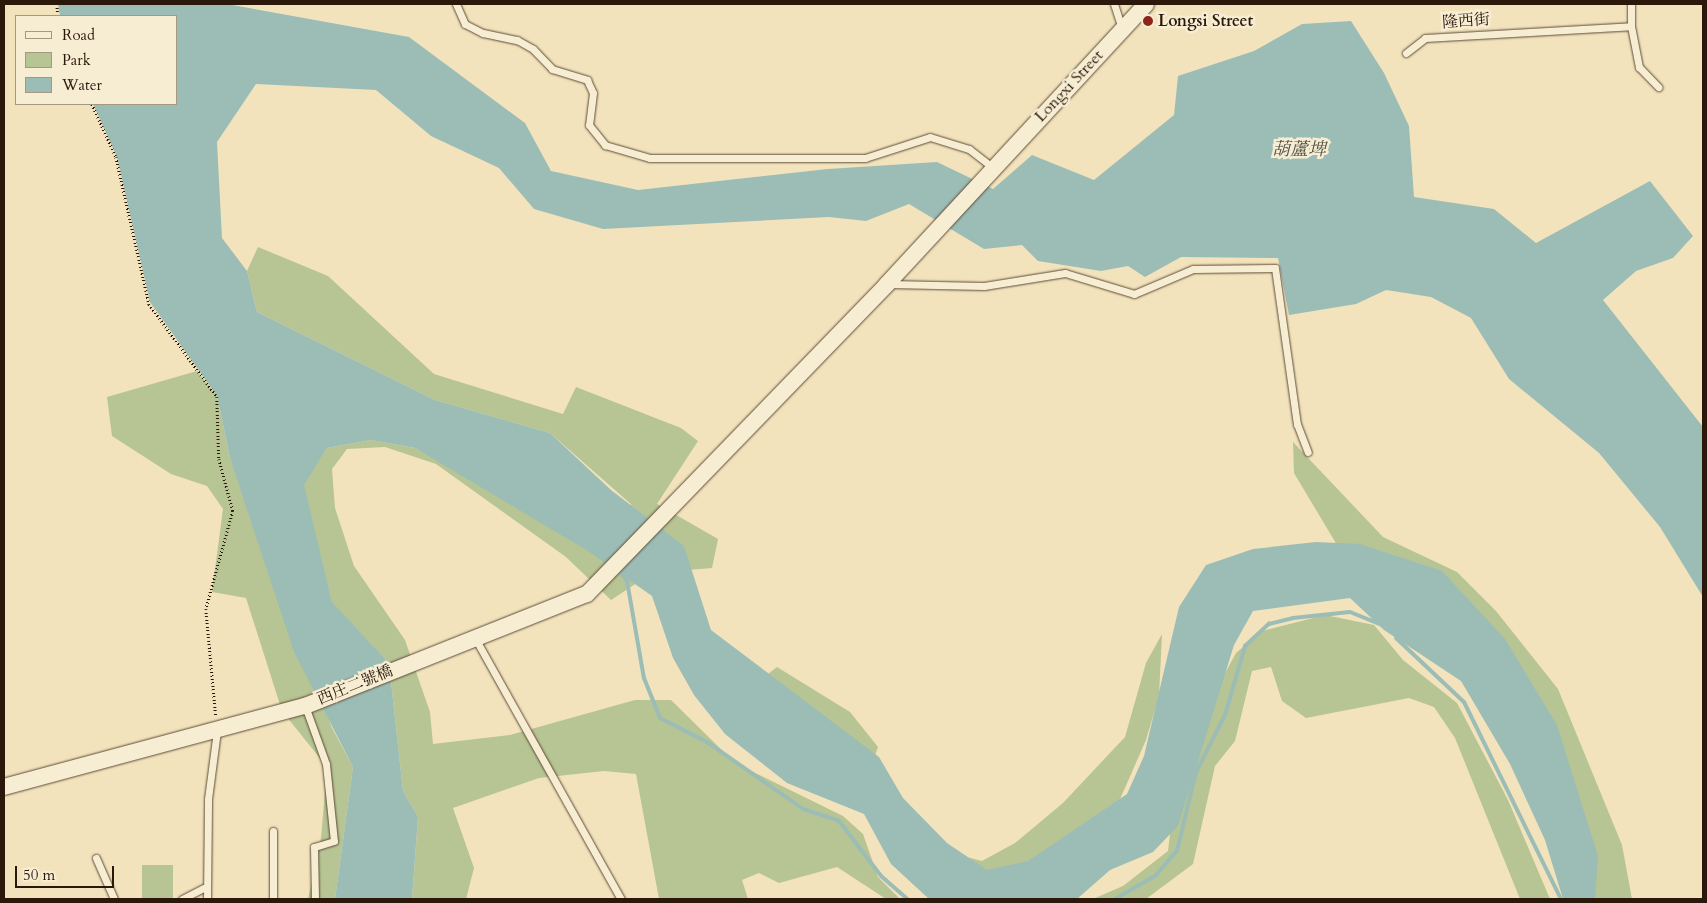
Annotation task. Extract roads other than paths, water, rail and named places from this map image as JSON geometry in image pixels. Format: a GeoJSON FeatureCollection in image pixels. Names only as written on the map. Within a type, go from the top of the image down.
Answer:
{"type":"FeatureCollection","features":[{"type":"Feature","properties":{"kind":"street","name":"Longxi Street"},"geometry":{"type":"LineString","coordinates":[[625,555],[886,284],[1146,4]]}},
{"type":"Feature","properties":{"kind":"street","name":"西庄二號橋"},"geometry":{"type":"LineString","coordinates":[[4,787],[217,732],[305,706],[587,594],[625,555]]}},
{"type":"Feature","properties":{"kind":"lane"},"geometry":{"type":"LineString","coordinates":[[456,4],[465,24],[483,33],[516,40],[533,49],[552,69],[587,80],[593,92],[589,125],[605,145],[650,158],[865,158],[930,137],[969,149],[993,168]]}},
{"type":"Feature","properties":{"kind":"lane"},"geometry":{"type":"LineString","coordinates":[[1114,4],[1122,29]]}},
{"type":"Feature","properties":{"kind":"lane"},"geometry":{"type":"LineString","coordinates":[[1631,4],[1631,26],[1639,66],[1658,87]]}},
{"type":"Feature","properties":{"kind":"lane","name":"隆西街"},"geometry":{"type":"LineString","coordinates":[[1406,53],[1425,38],[1631,26]]}},
{"type":"Feature","properties":{"kind":"lane"},"geometry":{"type":"LineString","coordinates":[[886,284],[984,286],[1065,273],[1134,294],[1193,270],[1276,268],[1298,424],[1308,452]]}},
{"type":"Feature","properties":{"kind":"lane"},"geometry":{"type":"LineString","coordinates":[[475,638],[621,899]]}},
{"type":"Feature","properties":{"kind":"lane"},"geometry":{"type":"LineString","coordinates":[[305,706],[326,764],[334,841],[314,847],[314,899]]}},
{"type":"Feature","properties":{"kind":"lane"},"geometry":{"type":"LineString","coordinates":[[207,899],[204,888],[208,799],[217,732]]}},
{"type":"Feature","properties":{"kind":"lane"},"geometry":{"type":"LineString","coordinates":[[273,831],[273,899]]}},
{"type":"Feature","properties":{"kind":"lane"},"geometry":{"type":"LineString","coordinates":[[96,858],[114,899]]}},
{"type":"Feature","properties":{"kind":"lane"},"geometry":{"type":"LineString","coordinates":[[182,899],[204,888]]}},
{"type":"Feature","properties":{"kind":"water","name":"葫蘆埤"},"geometry":{"type":"Polygon","coordinates":[[[58,4],[227,4],[409,37],[525,123],[551,171],[638,190],[828,169],[937,162],[993,189],[1032,155],[1094,180],[1174,115],[1178,76],[1254,51],[1302,24],[1351,21],[1384,73],[1409,126],[1414,197],[1494,209],[1536,243],[1650,181],[1693,236],[1673,258],[1636,271],[1603,300],[1703,427],[1703,597],[1660,527],[1599,453],[1509,379],[1471,318],[1431,297],[1386,290],[1356,304],[1289,315],[1278,258],[1181,257],[1145,277],[1128,266],[1101,271],[1038,261],[1022,245],[984,249],[909,204],[866,221],[829,217],[603,229],[534,209],[499,168],[431,136],[376,90],[256,84],[217,142],[222,238],[247,271],[257,312],[435,400],[550,433],[611,490],[684,546],[711,630],[879,757],[903,798],[947,843],[987,870],[1028,861],[1127,794],[1144,756],[1179,607],[1206,565],[1253,549],[1316,542],[1360,544],[1442,571],[1505,639],[1557,725],[1598,856],[1595,899],[1563,899],[1545,840],[1510,764],[1461,681],[1384,630],[1350,598],[1253,611],[1234,645],[1178,826],[1153,852],[1110,870],[1077,899],[929,899],[891,864],[864,814],[787,783],[725,734],[694,695],[673,658],[652,596],[588,551],[415,448],[371,440],[327,448],[304,485],[332,602],[389,663],[403,791],[418,817],[412,899],[335,899],[353,767],[294,652],[230,458],[217,396],[150,302],[117,157],[93,105],[178,105],[178,15],[60,15],[58,4]]]}},
{"type":"Feature","properties":{"kind":"waterway"},"geometry":{"type":"LineString","coordinates":[[622,574],[627,581],[644,678],[660,718],[707,742],[803,809],[839,821],[881,876],[907,899]]}},
{"type":"Feature","properties":{"kind":"waterway"},"geometry":{"type":"LineString","coordinates":[[1115,899],[1155,876],[1177,851],[1196,772],[1225,715],[1245,646],[1269,624],[1293,618],[1350,612],[1382,625]]}},
{"type":"Feature","properties":{"kind":"waterway"},"geometry":{"type":"LineString","coordinates":[[1396,638],[1464,702],[1561,899]]}},
{"type":"Feature","properties":{"kind":"place","name":"Longsi Street"},"geometry":{"type":"Point","coordinates":[1148,21]}}]}
